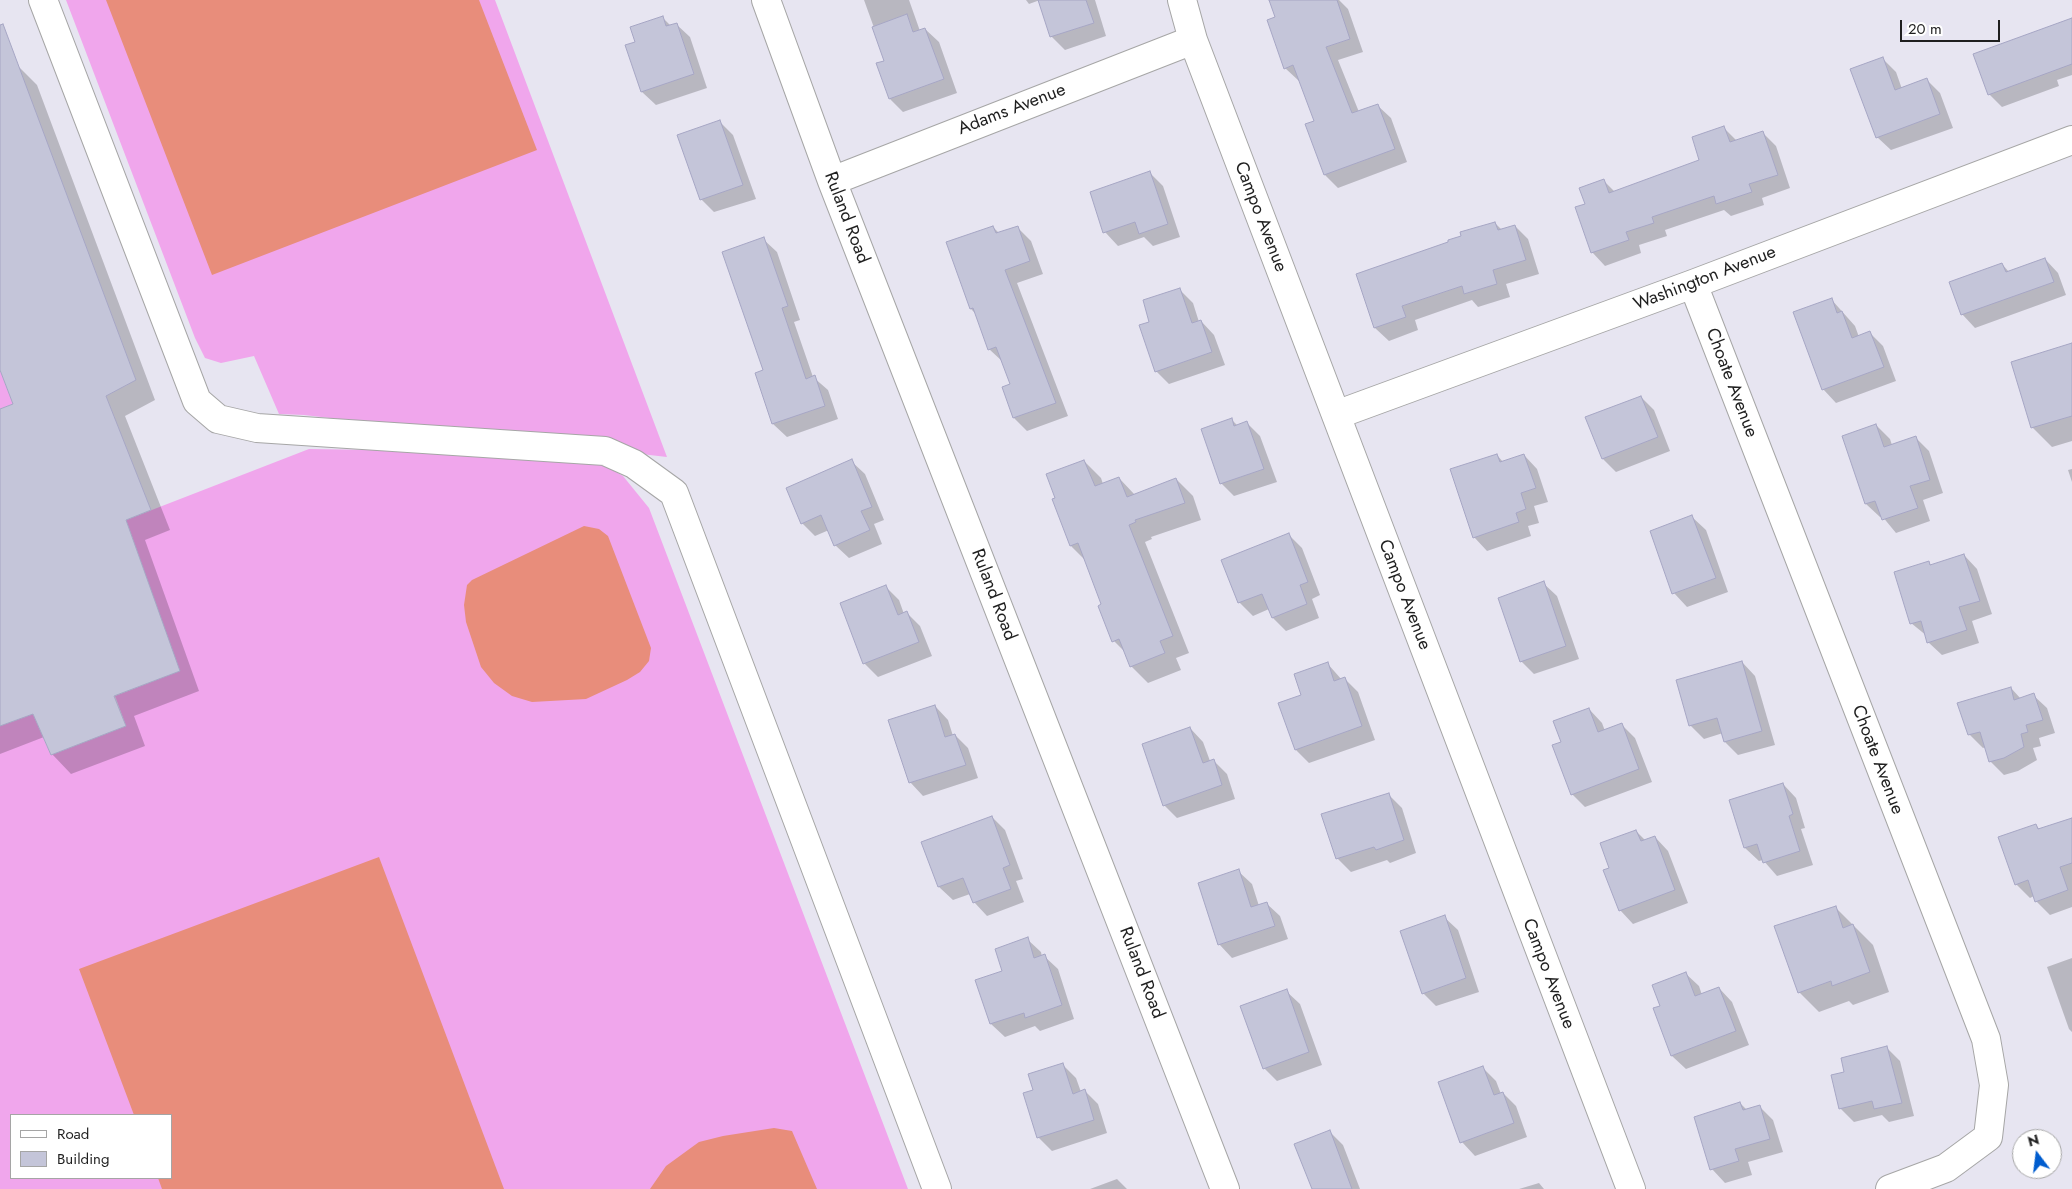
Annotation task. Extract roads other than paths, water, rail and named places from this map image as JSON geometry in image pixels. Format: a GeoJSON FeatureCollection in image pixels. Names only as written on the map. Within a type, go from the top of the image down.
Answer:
{"type":"FeatureCollection","features":[{"type":"Feature","properties":{"kind":"street"},"geometry":{"type":"LineString","coordinates":[[43,0],[197,401],[218,419],[257,428],[605,451],[634,464],[674,493],[937,1189]]}},
{"type":"Feature","properties":{"kind":"street","name":"Ruland Road"},"geometry":{"type":"LineString","coordinates":[[766,0],[832,181],[1225,1189]]}},
{"type":"Feature","properties":{"kind":"street","name":"Campo Avenue"},"geometry":{"type":"LineString","coordinates":[[1182,0],[1192,40],[1631,1189]]}},
{"type":"Feature","properties":{"kind":"street","name":"Adams Avenue"},"geometry":{"type":"LineString","coordinates":[[832,181],[1192,40]]}},
{"type":"Feature","properties":{"kind":"street","name":"Washington Avenue"},"geometry":{"type":"LineString","coordinates":[[1336,415],[1693,284],[2072,140]]}},
{"type":"Feature","properties":{"kind":"street","name":"Choate Avenue"},"geometry":{"type":"LineString","coordinates":[[1693,284],[1986,1039],[1994,1085],[1988,1137],[1946,1168],[1890,1189]]}}]}
